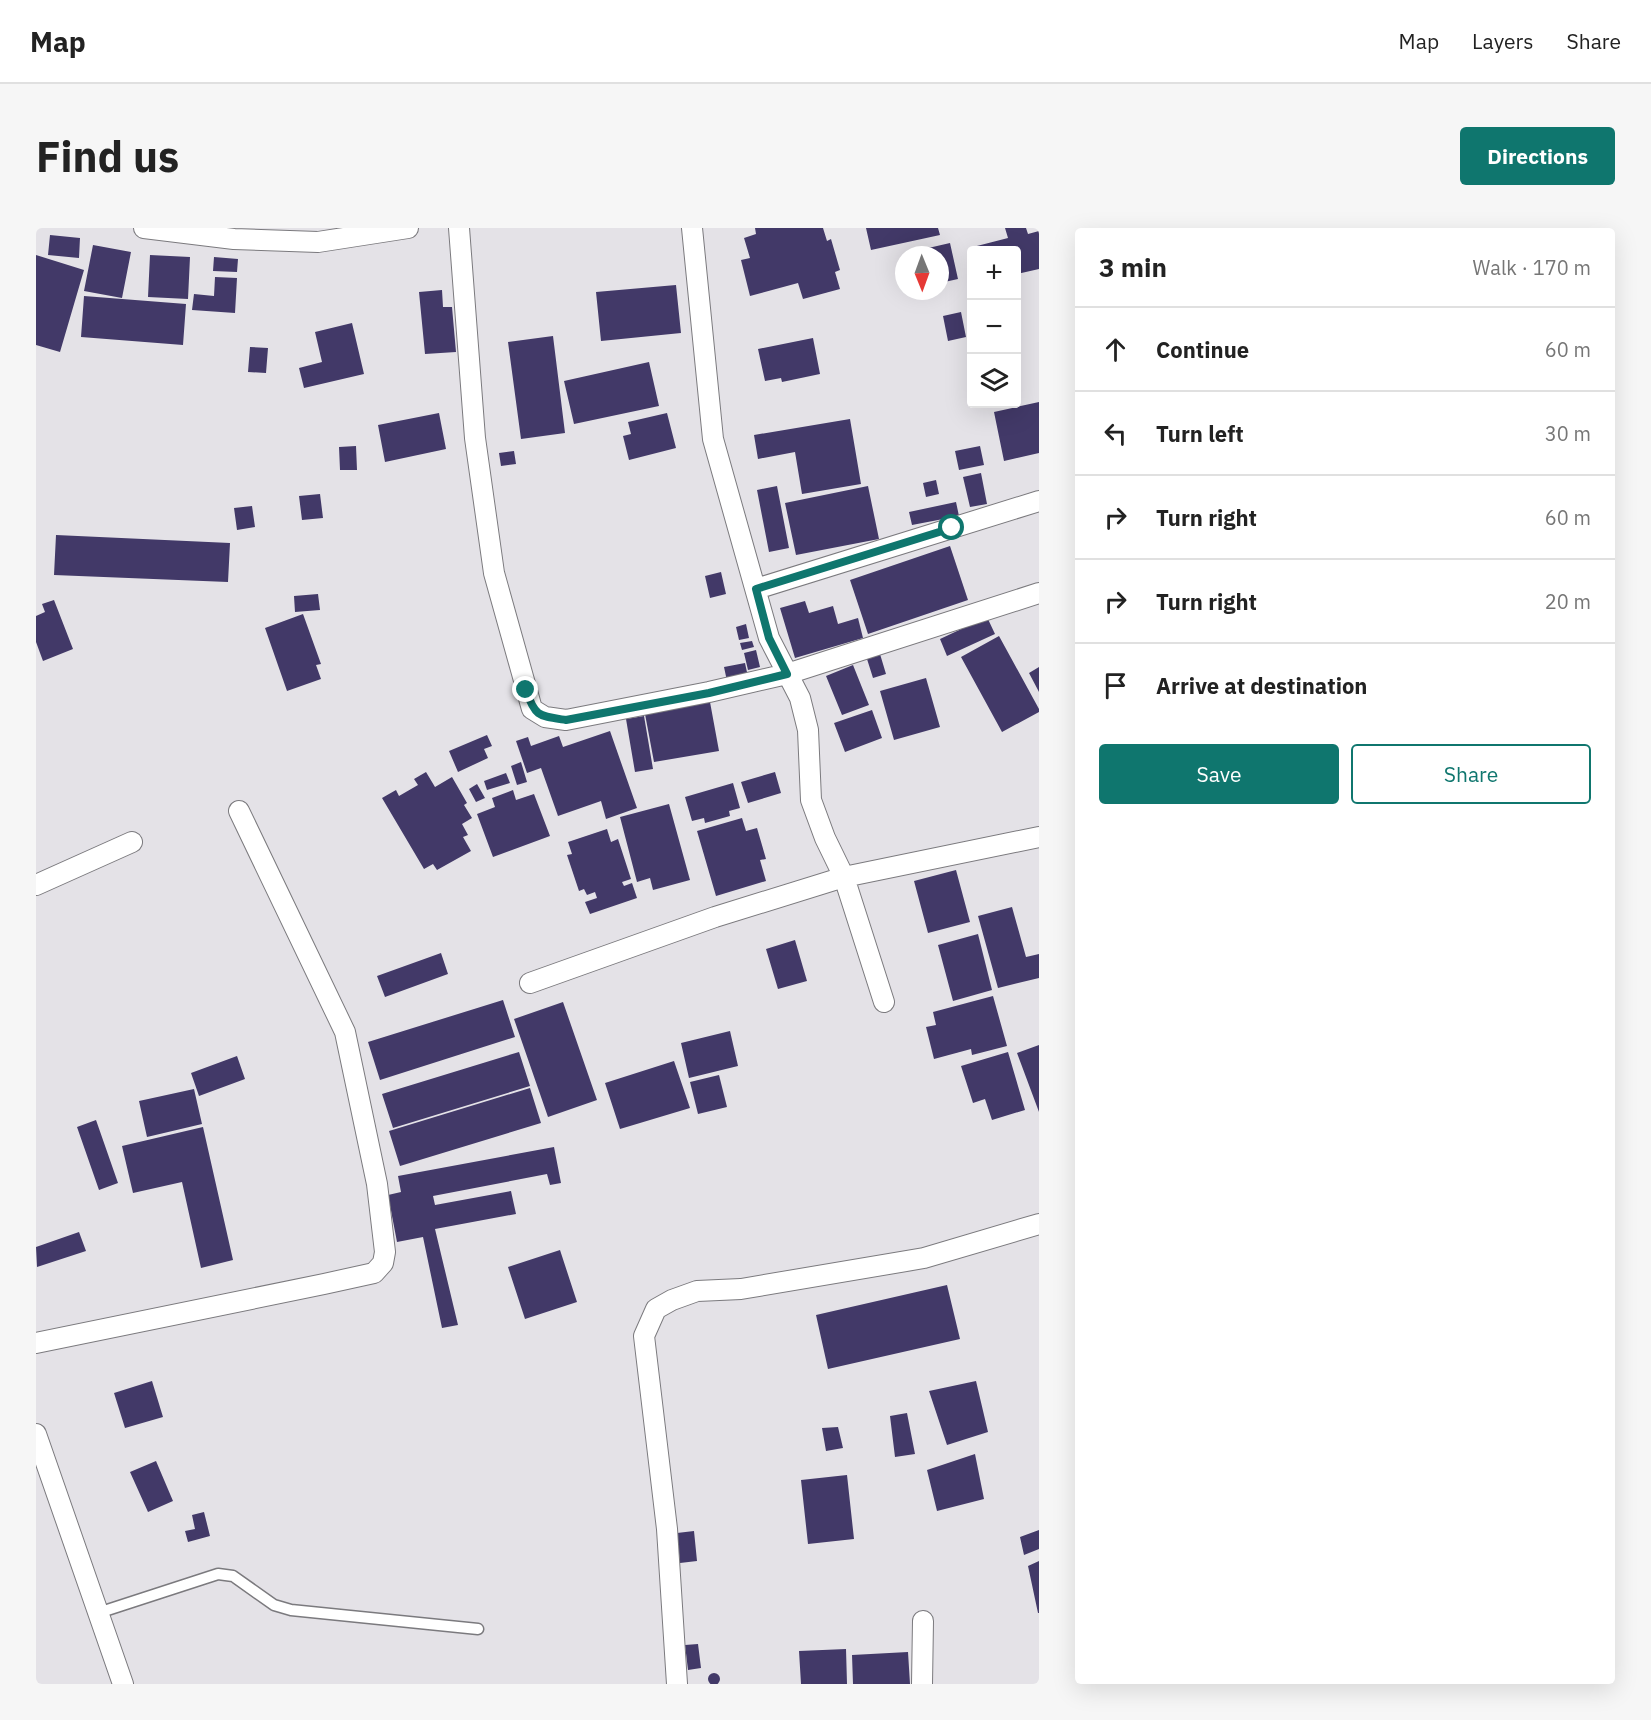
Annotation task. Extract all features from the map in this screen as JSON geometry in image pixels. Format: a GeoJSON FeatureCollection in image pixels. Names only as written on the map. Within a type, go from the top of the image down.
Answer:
{"type":"FeatureCollection","features":[{"type":"Feature","properties":{"kind":"street"},"geometry":{"type":"LineString","coordinates":[[144,228],[234,239],[318,242],[408,228]]}},
{"type":"Feature","properties":{"kind":"street"},"geometry":{"type":"LineString","coordinates":[[459,228],[475,438],[494,573],[532,709],[545,717],[566,720],[709,693],[787,674],[1039,593]]}},
{"type":"Feature","properties":{"kind":"street"},"geometry":{"type":"LineString","coordinates":[[692,228],[713,439],[769,638],[800,698],[808,730],[812,800],[825,838],[844,877],[884,1002]]}},
{"type":"Feature","properties":{"kind":"street"},"geometry":{"type":"LineString","coordinates":[[756,589],[1039,501]]}},
{"type":"Feature","properties":{"kind":"street"},"geometry":{"type":"LineString","coordinates":[[36,1343],[374,1273],[383,1263],[385,1252],[377,1184],[345,1032],[239,811]]}},
{"type":"Feature","properties":{"kind":"street"},"geometry":{"type":"LineString","coordinates":[[530,983],[715,917],[844,877],[1039,837]]}},
{"type":"Feature","properties":{"kind":"street"},"geometry":{"type":"LineString","coordinates":[[36,885],[132,842]]}},
{"type":"Feature","properties":{"kind":"street"},"geometry":{"type":"LineString","coordinates":[[677,1684],[667,1529],[644,1336],[656,1309],[697,1290],[741,1289],[924,1258],[1039,1224]]}},
{"type":"Feature","properties":{"kind":"street"},"geometry":{"type":"LineString","coordinates":[[36,1434],[123,1684]]}},
{"type":"Feature","properties":{"kind":"street"},"geometry":{"type":"LineString","coordinates":[[922,1684],[923,1621]]}},
{"type":"Feature","properties":{"kind":"lane"},"geometry":{"type":"LineString","coordinates":[[98,1613],[218,1574],[232,1576],[274,1605],[291,1610],[478,1629]]}},
{"type":"Feature","properties":{"kind":"building"},"geometry":{"type":"Polygon","coordinates":[[[755,228],[823,228],[827,241],[831,239],[840,270],[835,272],[840,289],[803,299],[798,283],[750,296],[741,260],[750,258],[744,238],[756,234],[755,228]]]}},
{"type":"Feature","properties":{"kind":"building"},"geometry":{"type":"Polygon","coordinates":[[[866,228],[938,228],[940,235],[871,250],[866,228]]]}},
{"type":"Feature","properties":{"kind":"building"},"geometry":{"type":"Polygon","coordinates":[[[1005,228],[1026,228],[1028,234],[1039,231],[1039,269],[1021,273],[1021,246],[977,246],[1008,238],[1005,228]]]}},
{"type":"Feature","properties":{"kind":"building"},"geometry":{"type":"Polygon","coordinates":[[[50,235],[80,238],[79,258],[48,255],[50,235]]]}},
{"type":"Feature","properties":{"kind":"building"},"geometry":{"type":"Polygon","coordinates":[[[950,243],[958,279],[949,281],[949,246],[937,246],[950,243]]]}},
{"type":"Feature","properties":{"kind":"building"},"geometry":{"type":"Polygon","coordinates":[[[93,245],[131,252],[122,298],[84,291],[93,245]]]}},
{"type":"Feature","properties":{"kind":"building"},"geometry":{"type":"Polygon","coordinates":[[[36,255],[84,270],[60,352],[36,345],[36,255]]]}},
{"type":"Feature","properties":{"kind":"building"},"geometry":{"type":"Polygon","coordinates":[[[150,255],[190,257],[188,299],[148,297],[150,255]]]}},
{"type":"Feature","properties":{"kind":"building"},"geometry":{"type":"Polygon","coordinates":[[[214,257],[238,259],[237,272],[213,271],[214,257]]]}},
{"type":"Feature","properties":{"kind":"building"},"geometry":{"type":"Polygon","coordinates":[[[215,277],[237,278],[235,313],[192,310],[194,294],[214,296],[215,277]]]}},
{"type":"Feature","properties":{"kind":"building"},"geometry":{"type":"Polygon","coordinates":[[[676,285],[681,333],[601,341],[596,292],[676,285]]]}},
{"type":"Feature","properties":{"kind":"building"},"geometry":{"type":"Polygon","coordinates":[[[442,290],[443,307],[452,307],[456,352],[425,354],[419,292],[442,290]]]}},
{"type":"Feature","properties":{"kind":"building"},"geometry":{"type":"Polygon","coordinates":[[[84,296],[186,304],[183,345],[81,337],[84,296]]]}},
{"type":"Feature","properties":{"kind":"building"},"geometry":{"type":"Polygon","coordinates":[[[961,312],[966,337],[948,341],[943,316],[961,312]]]}},
{"type":"Feature","properties":{"kind":"building"},"geometry":{"type":"Polygon","coordinates":[[[352,323],[364,374],[304,388],[299,368],[322,362],[315,332],[352,323]]]}},
{"type":"Feature","properties":{"kind":"building"},"geometry":{"type":"Polygon","coordinates":[[[553,336],[565,433],[521,439],[508,342],[553,336]]]}},
{"type":"Feature","properties":{"kind":"building"},"geometry":{"type":"Polygon","coordinates":[[[813,338],[820,374],[782,382],[781,378],[765,381],[758,349],[813,338]]]}},
{"type":"Feature","properties":{"kind":"building"},"geometry":{"type":"Polygon","coordinates":[[[250,347],[268,348],[266,373],[248,372],[250,347]]]}},
{"type":"Feature","properties":{"kind":"building"},"geometry":{"type":"Polygon","coordinates":[[[649,362],[659,406],[574,424],[564,381],[649,362]]]}},
{"type":"Feature","properties":{"kind":"building"},"geometry":{"type":"Polygon","coordinates":[[[1039,402],[1039,453],[1004,461],[994,412],[1021,408],[1021,406],[1039,402]]]}},
{"type":"Feature","properties":{"kind":"building"},"geometry":{"type":"Polygon","coordinates":[[[439,413],[446,449],[385,462],[378,425],[439,413]]]}},
{"type":"Feature","properties":{"kind":"building"},"geometry":{"type":"Polygon","coordinates":[[[667,413],[676,448],[629,460],[623,436],[631,434],[628,422],[667,413]]]}},
{"type":"Feature","properties":{"kind":"building"},"geometry":{"type":"Polygon","coordinates":[[[850,419],[861,484],[802,494],[795,452],[758,459],[754,435],[850,419]]]}},
{"type":"Feature","properties":{"kind":"building"},"geometry":{"type":"Polygon","coordinates":[[[356,446],[357,470],[340,470],[339,447],[356,446]]]}},
{"type":"Feature","properties":{"kind":"building"},"geometry":{"type":"Polygon","coordinates":[[[980,446],[984,465],[959,470],[955,451],[980,446]]]}},
{"type":"Feature","properties":{"kind":"building"},"geometry":{"type":"Polygon","coordinates":[[[514,451],[516,464],[501,466],[499,453],[514,451]]]}},
{"type":"Feature","properties":{"kind":"building"},"geometry":{"type":"Polygon","coordinates":[[[981,473],[987,504],[970,507],[963,477],[981,473]]]}},
{"type":"Feature","properties":{"kind":"building"},"geometry":{"type":"Polygon","coordinates":[[[936,480],[939,494],[926,497],[923,483],[936,480]]]}},
{"type":"Feature","properties":{"kind":"building"},"geometry":{"type":"Polygon","coordinates":[[[777,486],[789,548],[769,552],[757,490],[777,486]]]}},
{"type":"Feature","properties":{"kind":"building"},"geometry":{"type":"Polygon","coordinates":[[[868,486],[879,539],[796,555],[785,503],[868,486]]]}},
{"type":"Feature","properties":{"kind":"building"},"geometry":{"type":"Polygon","coordinates":[[[320,494],[323,518],[302,520],[299,496],[320,494]]]}},
{"type":"Feature","properties":{"kind":"building"},"geometry":{"type":"Polygon","coordinates":[[[956,502],[959,516],[912,525],[909,512],[956,502]]]}},
{"type":"Feature","properties":{"kind":"building"},"geometry":{"type":"Polygon","coordinates":[[[252,506],[255,527],[237,530],[234,508],[252,506]]]}},
{"type":"Feature","properties":{"kind":"building"},"geometry":{"type":"Polygon","coordinates":[[[56,535],[230,543],[228,582],[54,575],[56,535]]]}},
{"type":"Feature","properties":{"kind":"building"},"geometry":{"type":"Polygon","coordinates":[[[950,546],[968,600],[868,634],[850,580],[950,546]]]}},
{"type":"Feature","properties":{"kind":"building"},"geometry":{"type":"Polygon","coordinates":[[[721,572],[726,594],[710,598],[705,576],[721,572]]]}},
{"type":"Feature","properties":{"kind":"building"},"geometry":{"type":"Polygon","coordinates":[[[318,594],[320,610],[295,612],[294,596],[318,594]]]}},
{"type":"Feature","properties":{"kind":"building"},"geometry":{"type":"Polygon","coordinates":[[[54,600],[73,649],[43,661],[36,642],[36,616],[45,612],[42,604],[54,600]]]}},
{"type":"Feature","properties":{"kind":"building"},"geometry":{"type":"Polygon","coordinates":[[[805,601],[809,613],[833,606],[838,624],[858,618],[863,638],[795,658],[780,608],[805,601]]]}},
{"type":"Feature","properties":{"kind":"building"},"geometry":{"type":"Polygon","coordinates":[[[303,614],[321,664],[316,665],[321,679],[287,691],[265,628],[303,614]]]}},
{"type":"Feature","properties":{"kind":"building"},"geometry":{"type":"Polygon","coordinates":[[[987,617],[995,634],[947,656],[940,639],[987,617]]]}},
{"type":"Feature","properties":{"kind":"building"},"geometry":{"type":"Polygon","coordinates":[[[746,624],[749,638],[739,640],[736,627],[746,624]]]}},
{"type":"Feature","properties":{"kind":"building"},"geometry":{"type":"Polygon","coordinates":[[[999,636],[1039,709],[1039,712],[1002,732],[961,657],[999,636]]]}},
{"type":"Feature","properties":{"kind":"building"},"geometry":{"type":"Polygon","coordinates":[[[752,641],[754,647],[742,650],[740,643],[752,641]]]}},
{"type":"Feature","properties":{"kind":"building"},"geometry":{"type":"Polygon","coordinates":[[[756,650],[760,667],[748,670],[744,653],[756,650]]]}},
{"type":"Feature","properties":{"kind":"building"},"geometry":{"type":"Polygon","coordinates":[[[880,654],[886,674],[873,678],[867,659],[880,654]]]}},
{"type":"Feature","properties":{"kind":"building"},"geometry":{"type":"Polygon","coordinates":[[[745,663],[748,677],[727,681],[724,667],[745,663]]]}},
{"type":"Feature","properties":{"kind":"building"},"geometry":{"type":"Polygon","coordinates":[[[853,665],[869,705],[842,715],[826,676],[853,665]]]}},
{"type":"Feature","properties":{"kind":"building"},"geometry":{"type":"Polygon","coordinates":[[[1039,667],[1039,692],[1029,673],[1039,667]]]}},
{"type":"Feature","properties":{"kind":"building"},"geometry":{"type":"Polygon","coordinates":[[[926,678],[940,727],[894,740],[880,691],[926,678]]]}},
{"type":"Feature","properties":{"kind":"building"},"geometry":{"type":"Polygon","coordinates":[[[710,702],[719,751],[654,762],[645,714],[710,702]]]}},
{"type":"Feature","properties":{"kind":"building"},"geometry":{"type":"Polygon","coordinates":[[[872,710],[882,738],[845,752],[834,723],[872,710]]]}},
{"type":"Feature","properties":{"kind":"building"},"geometry":{"type":"Polygon","coordinates":[[[644,716],[653,769],[635,772],[626,719],[644,716]]]}},
{"type":"Feature","properties":{"kind":"building"},"geometry":{"type":"Polygon","coordinates":[[[610,731],[637,808],[606,819],[601,801],[558,816],[541,768],[527,773],[516,741],[528,737],[531,746],[559,736],[563,747],[610,731]]]}},
{"type":"Feature","properties":{"kind":"building"},"geometry":{"type":"Polygon","coordinates":[[[487,735],[492,746],[484,749],[488,758],[458,772],[449,751],[487,735]]]}},
{"type":"Feature","properties":{"kind":"building"},"geometry":{"type":"Polygon","coordinates":[[[521,762],[527,782],[517,785],[511,766],[521,762]]]}},
{"type":"Feature","properties":{"kind":"building"},"geometry":{"type":"Polygon","coordinates":[[[426,772],[435,787],[452,777],[467,803],[464,805],[472,818],[462,824],[468,835],[463,837],[471,851],[437,870],[433,864],[424,869],[382,798],[396,790],[399,796],[418,785],[414,779],[426,772]]]}},
{"type":"Feature","properties":{"kind":"building"},"geometry":{"type":"Polygon","coordinates":[[[775,772],[781,793],[748,803],[741,782],[775,772]]]}},
{"type":"Feature","properties":{"kind":"building"},"geometry":{"type":"Polygon","coordinates":[[[506,773],[510,783],[487,790],[484,781],[506,773]]]}},
{"type":"Feature","properties":{"kind":"building"},"geometry":{"type":"Polygon","coordinates":[[[733,783],[740,808],[729,811],[730,816],[705,823],[704,818],[692,821],[685,797],[733,783]]]}},
{"type":"Feature","properties":{"kind":"building"},"geometry":{"type":"Polygon","coordinates":[[[477,784],[485,798],[476,802],[469,789],[477,784]]]}},
{"type":"Feature","properties":{"kind":"building"},"geometry":{"type":"Polygon","coordinates":[[[513,790],[516,800],[534,794],[550,836],[493,857],[477,814],[495,807],[492,798],[513,790]]]}},
{"type":"Feature","properties":{"kind":"building"},"geometry":{"type":"Polygon","coordinates":[[[669,804],[690,880],[653,890],[650,878],[637,882],[620,817],[669,804]]]}},
{"type":"Feature","properties":{"kind":"building"},"geometry":{"type":"Polygon","coordinates":[[[742,818],[746,831],[757,828],[766,859],[760,860],[766,881],[716,896],[697,831],[742,818]]]}},
{"type":"Feature","properties":{"kind":"building"},"geometry":{"type":"Polygon","coordinates":[[[607,829],[611,842],[618,839],[631,879],[622,882],[624,886],[632,883],[637,898],[590,914],[585,902],[597,898],[595,892],[587,895],[584,889],[579,891],[567,855],[572,854],[568,842],[607,829]]]}},
{"type":"Feature","properties":{"kind":"building"},"geometry":{"type":"Polygon","coordinates":[[[956,870],[970,922],[928,933],[914,881],[956,870]]]}},
{"type":"Feature","properties":{"kind":"building"},"geometry":{"type":"Polygon","coordinates":[[[1012,907],[1026,957],[1039,954],[1039,978],[998,988],[978,916],[1012,907]]]}},
{"type":"Feature","properties":{"kind":"building"},"geometry":{"type":"Polygon","coordinates":[[[978,934],[992,990],[953,1001],[938,945],[978,934]]]}},
{"type":"Feature","properties":{"kind":"building"},"geometry":{"type":"Polygon","coordinates":[[[795,940],[807,981],[778,989],[766,949],[795,940]]]}},
{"type":"Feature","properties":{"kind":"building"},"geometry":{"type":"Polygon","coordinates":[[[441,953],[448,974],[385,997],[377,976],[441,953]]]}},
{"type":"Feature","properties":{"kind":"building"},"geometry":{"type":"Polygon","coordinates":[[[993,996],[1007,1046],[972,1055],[971,1049],[934,1059],[926,1027],[936,1025],[933,1012],[993,996]]]}},
{"type":"Feature","properties":{"kind":"building"},"geometry":{"type":"Polygon","coordinates":[[[503,1000],[515,1037],[380,1080],[368,1042],[503,1000]]]}},
{"type":"Feature","properties":{"kind":"building"},"geometry":{"type":"Polygon","coordinates":[[[563,1002],[597,1100],[548,1117],[514,1019],[563,1002]]]}},
{"type":"Feature","properties":{"kind":"building"},"geometry":{"type":"Polygon","coordinates":[[[730,1031],[738,1066],[689,1078],[681,1043],[730,1031]]]}},
{"type":"Feature","properties":{"kind":"building"},"geometry":{"type":"Polygon","coordinates":[[[1039,1045],[1039,1112],[1017,1053],[1039,1045]]]}},
{"type":"Feature","properties":{"kind":"building"},"geometry":{"type":"Polygon","coordinates":[[[519,1052],[530,1086],[393,1128],[382,1094],[519,1052]]]}},
{"type":"Feature","properties":{"kind":"building"},"geometry":{"type":"Polygon","coordinates":[[[1008,1052],[1025,1110],[992,1120],[985,1099],[973,1103],[961,1066],[1008,1052]]]}},
{"type":"Feature","properties":{"kind":"building"},"geometry":{"type":"Polygon","coordinates":[[[237,1056],[245,1079],[199,1096],[191,1073],[237,1056]]]}},
{"type":"Feature","properties":{"kind":"building"},"geometry":{"type":"Polygon","coordinates":[[[674,1061],[690,1108],[620,1129],[605,1083],[674,1061]]]}},
{"type":"Feature","properties":{"kind":"building"},"geometry":{"type":"Polygon","coordinates":[[[719,1075],[727,1107],[698,1114],[690,1082],[719,1075]]]}},
{"type":"Feature","properties":{"kind":"building"},"geometry":{"type":"Polygon","coordinates":[[[530,1088],[541,1123],[400,1166],[389,1131],[530,1088]]]}},
{"type":"Feature","properties":{"kind":"building"},"geometry":{"type":"Polygon","coordinates":[[[194,1089],[202,1124],[147,1137],[139,1101],[194,1089]]]}},
{"type":"Feature","properties":{"kind":"building"},"geometry":{"type":"Polygon","coordinates":[[[96,1120],[118,1183],[99,1190],[77,1127],[96,1120]]]}},
{"type":"Feature","properties":{"kind":"building"},"geometry":{"type":"Polygon","coordinates":[[[203,1127],[233,1260],[201,1268],[182,1182],[133,1193],[122,1146],[203,1127]]]}},
{"type":"Feature","properties":{"kind":"building"},"geometry":{"type":"Polygon","coordinates":[[[554,1147],[561,1183],[550,1185],[547,1174],[433,1196],[435,1205],[511,1191],[516,1214],[435,1229],[458,1325],[442,1328],[423,1237],[397,1242],[388,1195],[401,1192],[398,1176],[554,1147]]]}},
{"type":"Feature","properties":{"kind":"building"},"geometry":{"type":"Polygon","coordinates":[[[79,1232],[86,1251],[37,1267],[36,1247],[79,1232]]]}},
{"type":"Feature","properties":{"kind":"building"},"geometry":{"type":"Polygon","coordinates":[[[560,1250],[577,1302],[525,1319],[508,1267],[560,1250]]]}},
{"type":"Feature","properties":{"kind":"building"},"geometry":{"type":"Polygon","coordinates":[[[947,1285],[960,1339],[828,1369],[816,1315],[947,1285]]]}},
{"type":"Feature","properties":{"kind":"building"},"geometry":{"type":"Polygon","coordinates":[[[152,1381],[163,1417],[125,1428],[114,1393],[152,1381]]]}},
{"type":"Feature","properties":{"kind":"building"},"geometry":{"type":"Polygon","coordinates":[[[976,1381],[988,1432],[947,1445],[929,1391],[976,1381]]]}},
{"type":"Feature","properties":{"kind":"building"},"geometry":{"type":"Polygon","coordinates":[[[907,1413],[915,1454],[895,1457],[890,1416],[907,1413]]]}},
{"type":"Feature","properties":{"kind":"building"},"geometry":{"type":"Polygon","coordinates":[[[838,1427],[843,1448],[826,1451],[822,1428],[838,1427]]]}},
{"type":"Feature","properties":{"kind":"building"},"geometry":{"type":"Polygon","coordinates":[[[975,1454],[984,1499],[937,1511],[927,1470],[975,1454]]]}},
{"type":"Feature","properties":{"kind":"building"},"geometry":{"type":"Polygon","coordinates":[[[156,1461],[173,1501],[148,1512],[130,1472],[156,1461]]]}},
{"type":"Feature","properties":{"kind":"building"},"geometry":{"type":"Polygon","coordinates":[[[847,1475],[854,1539],[808,1544],[801,1480],[847,1475]]]}},
{"type":"Feature","properties":{"kind":"building"},"geometry":{"type":"Polygon","coordinates":[[[204,1512],[210,1536],[188,1542],[185,1531],[195,1529],[192,1515],[204,1512]]]}},
{"type":"Feature","properties":{"kind":"building"},"geometry":{"type":"Polygon","coordinates":[[[1039,1530],[1039,1549],[1024,1555],[1020,1537],[1039,1530]]]}},
{"type":"Feature","properties":{"kind":"building"},"geometry":{"type":"Polygon","coordinates":[[[694,1531],[697,1561],[680,1563],[677,1533],[694,1531]]]}},
{"type":"Feature","properties":{"kind":"building"},"geometry":{"type":"Polygon","coordinates":[[[1039,1561],[1039,1613],[1038,1613],[1028,1566],[1039,1561]]]}},
{"type":"Feature","properties":{"kind":"building"},"geometry":{"type":"Polygon","coordinates":[[[698,1644],[701,1668],[688,1670],[685,1645],[698,1644]]]}},
{"type":"Feature","properties":{"kind":"building"},"geometry":{"type":"Polygon","coordinates":[[[846,1649],[847,1684],[801,1684],[799,1651],[846,1649]]]}},
{"type":"Feature","properties":{"kind":"building"},"geometry":{"type":"Polygon","coordinates":[[[908,1652],[910,1684],[853,1684],[852,1655],[908,1652]]]}},
{"type":"Feature","properties":{"kind":"building"},"geometry":{"type":"Polygon","coordinates":[[[716,1673],[720,1679],[716,1685],[712,1685],[708,1677],[716,1673]]]}},
{"type":"Feature","properties":{"kind":"route"},"geometry":{"type":"LineString","coordinates":[[526,690],[532,709],[545,717],[566,720],[709,693],[787,674],[769,638],[756,589],[952,528]]}}]}
